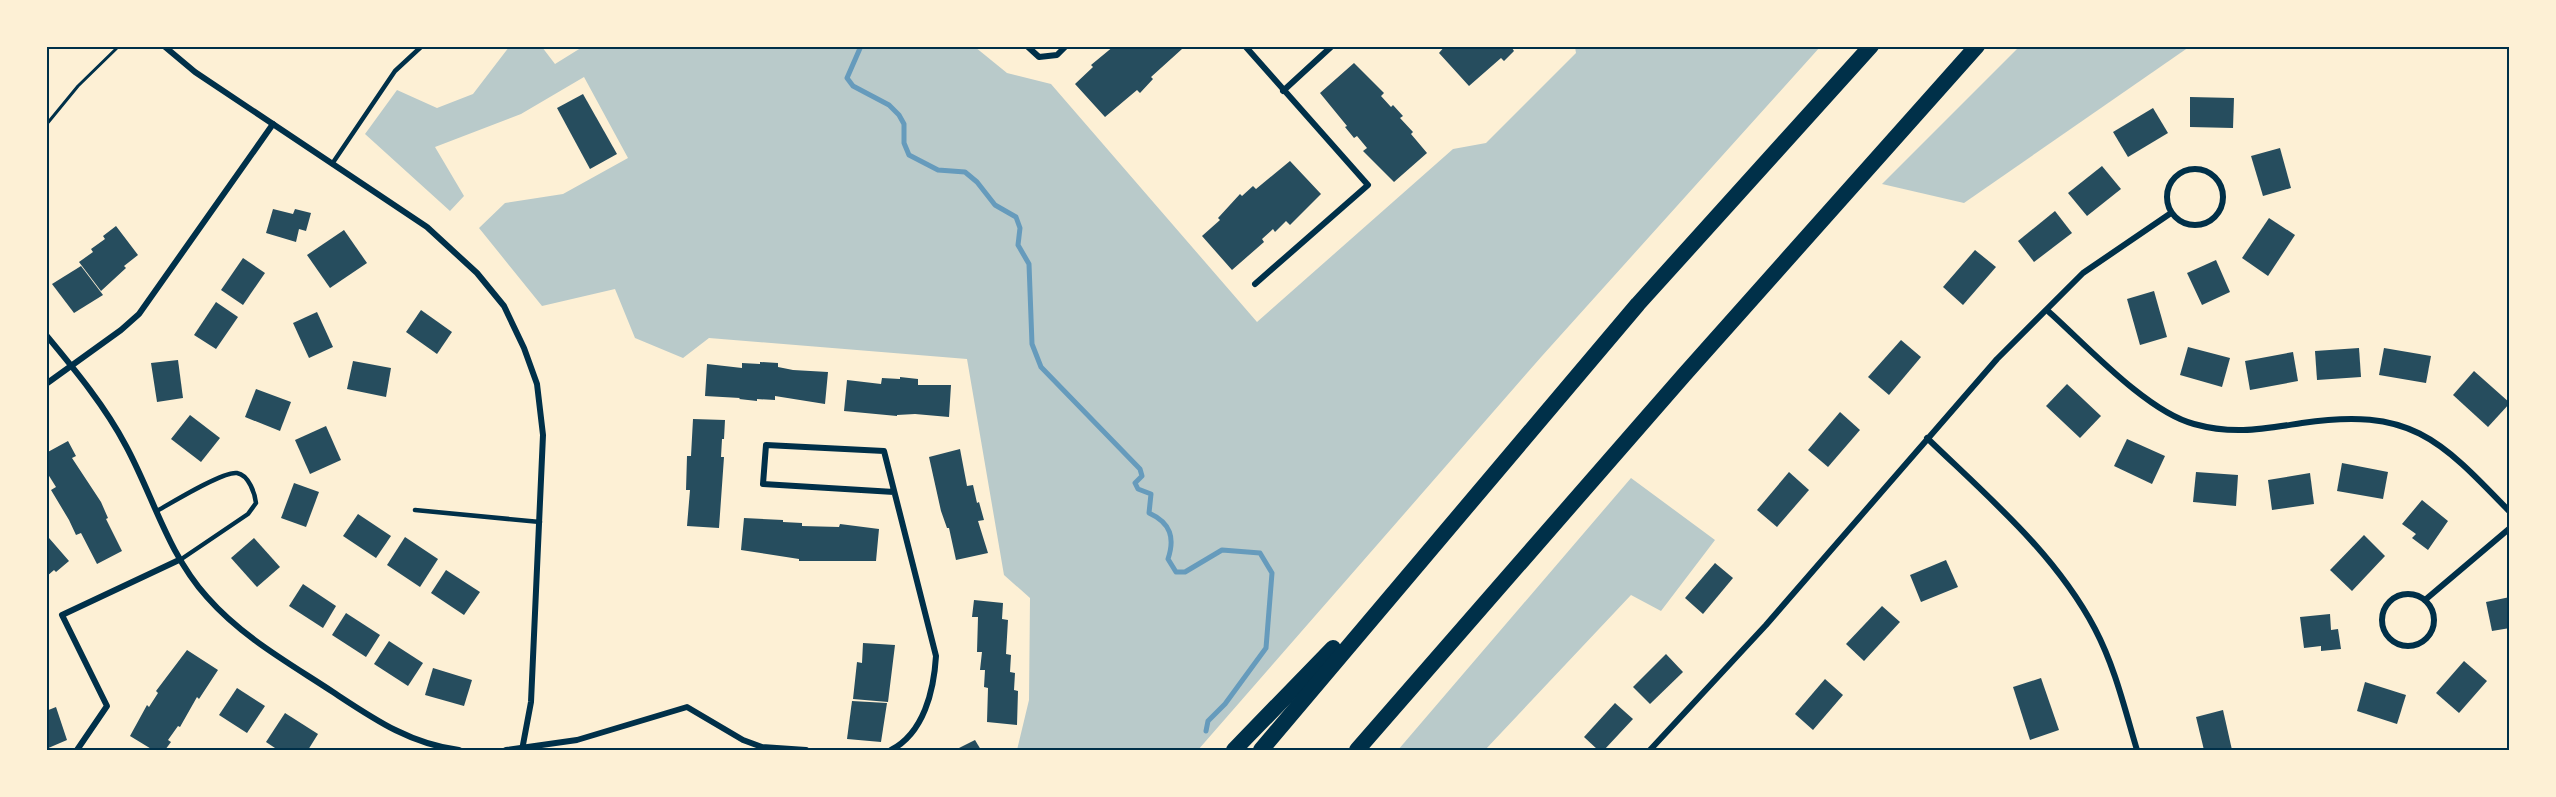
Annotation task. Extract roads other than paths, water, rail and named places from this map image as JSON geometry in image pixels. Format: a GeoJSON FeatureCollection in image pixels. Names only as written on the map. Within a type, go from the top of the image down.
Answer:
{"type":"FeatureCollection","features":[{"type":"Feature","properties":{"kind":"highway"},"geometry":{"type":"LineString","coordinates":[[1261,750],[1638,304],[1871,46]]}},
{"type":"Feature","properties":{"kind":"highway"},"geometry":{"type":"LineString","coordinates":[[1358,750],[1676,384],[1977,46]]}},
{"type":"Feature","properties":{"kind":"highway"},"geometry":{"type":"LineString","coordinates":[[1234,750],[1430,549]]}},
{"type":"Feature","properties":{"kind":"street"},"geometry":{"type":"LineString","coordinates":[[164,46],[195,72],[427,227],[469,265],[504,306],[524,348],[537,384],[543,435],[531,702],[522,750]]}},
{"type":"Feature","properties":{"kind":"street"},"geometry":{"type":"LineString","coordinates":[[1027,46],[1040,57],[1049,57],[1058,55],[1066,46]]}},
{"type":"Feature","properties":{"kind":"street"},"geometry":{"type":"LineString","coordinates":[[1245,46],[1368,185],[1255,284]]}},
{"type":"Feature","properties":{"kind":"street"},"geometry":{"type":"LineString","coordinates":[[1283,91],[1332,46]]}},
{"type":"Feature","properties":{"kind":"street"},"geometry":{"type":"LineString","coordinates":[[46,384],[140,314],[273,124]]}},
{"type":"Feature","properties":{"kind":"street"},"geometry":{"type":"LineString","coordinates":[[2189,169],[2199,169],[2214,175],[2220,183],[2224,197],[2222,207],[2212,220],[2203,225],[2187,225],[2171,213],[2167,191],[2178,174],[2189,169]]}},
{"type":"Feature","properties":{"kind":"street"},"geometry":{"type":"LineString","coordinates":[[1650,750],[1766,626],[1997,359],[2048,311],[2083,273],[2171,213]]}},
{"type":"Feature","properties":{"kind":"street"},"geometry":{"type":"LineString","coordinates":[[2048,311],[2146,400],[2192,424],[2244,432],[2339,418],[2373,419],[2408,428],[2438,442],[2467,467],[2510,512]]}},
{"type":"Feature","properties":{"kind":"street"},"geometry":{"type":"LineString","coordinates":[[46,335],[71,365],[126,445],[179,560],[229,621],[254,641],[392,730],[417,742],[459,750]]}},
{"type":"Feature","properties":{"kind":"street"},"geometry":{"type":"LineString","coordinates":[[1927,438],[2029,537],[2068,584],[2100,640],[2117,681],[2137,750]]}},
{"type":"Feature","properties":{"kind":"street"},"geometry":{"type":"LineString","coordinates":[[891,750],[902,745],[914,732],[930,697],[935,679],[936,656],[884,451],[766,445],[763,484],[894,492]]}},
{"type":"Feature","properties":{"kind":"street"},"geometry":{"type":"LineString","coordinates":[[2426,600],[2510,528]]}},
{"type":"Feature","properties":{"kind":"street"},"geometry":{"type":"LineString","coordinates":[[77,750],[107,706],[62,615],[179,560]]}},
{"type":"Feature","properties":{"kind":"street"},"geometry":{"type":"LineString","coordinates":[[2408,593],[2426,600],[2432,609],[2434,618],[2428,638],[2407,647],[2396,644],[2388,638],[2382,628],[2381,619],[2386,605],[2392,598],[2408,593]]}},
{"type":"Feature","properties":{"kind":"street"},"geometry":{"type":"LineString","coordinates":[[506,750],[522,750],[577,740],[687,707],[743,740],[762,747],[806,750]]}},
{"type":"Feature","properties":{"kind":"lane"},"geometry":{"type":"LineString","coordinates":[[332,164],[395,71],[422,46]]}},
{"type":"Feature","properties":{"kind":"lane"},"geometry":{"type":"LineString","coordinates":[[157,511],[224,475],[237,473],[246,478],[255,496],[256,503],[248,514],[179,560]]}},
{"type":"Feature","properties":{"kind":"lane"},"geometry":{"type":"LineString","coordinates":[[415,510],[540,522]]}},
{"type":"Feature","properties":{"kind":"waterway"},"geometry":{"type":"LineString","coordinates":[[861,46],[847,78],[853,86],[889,105],[899,115],[904,124],[904,143],[909,155],[938,170],[965,172],[977,182],[995,205],[1016,217],[1020,228],[1018,245],[1029,264],[1032,344],[1041,367],[1140,469],[1142,476],[1135,483],[1138,489],[1151,494],[1149,513],[1167,526],[1171,538],[1168,559],[1176,572],[1185,572],[1222,550],[1260,553],[1272,573],[1266,648],[1225,704],[1208,721],[1206,731]]}}]}
